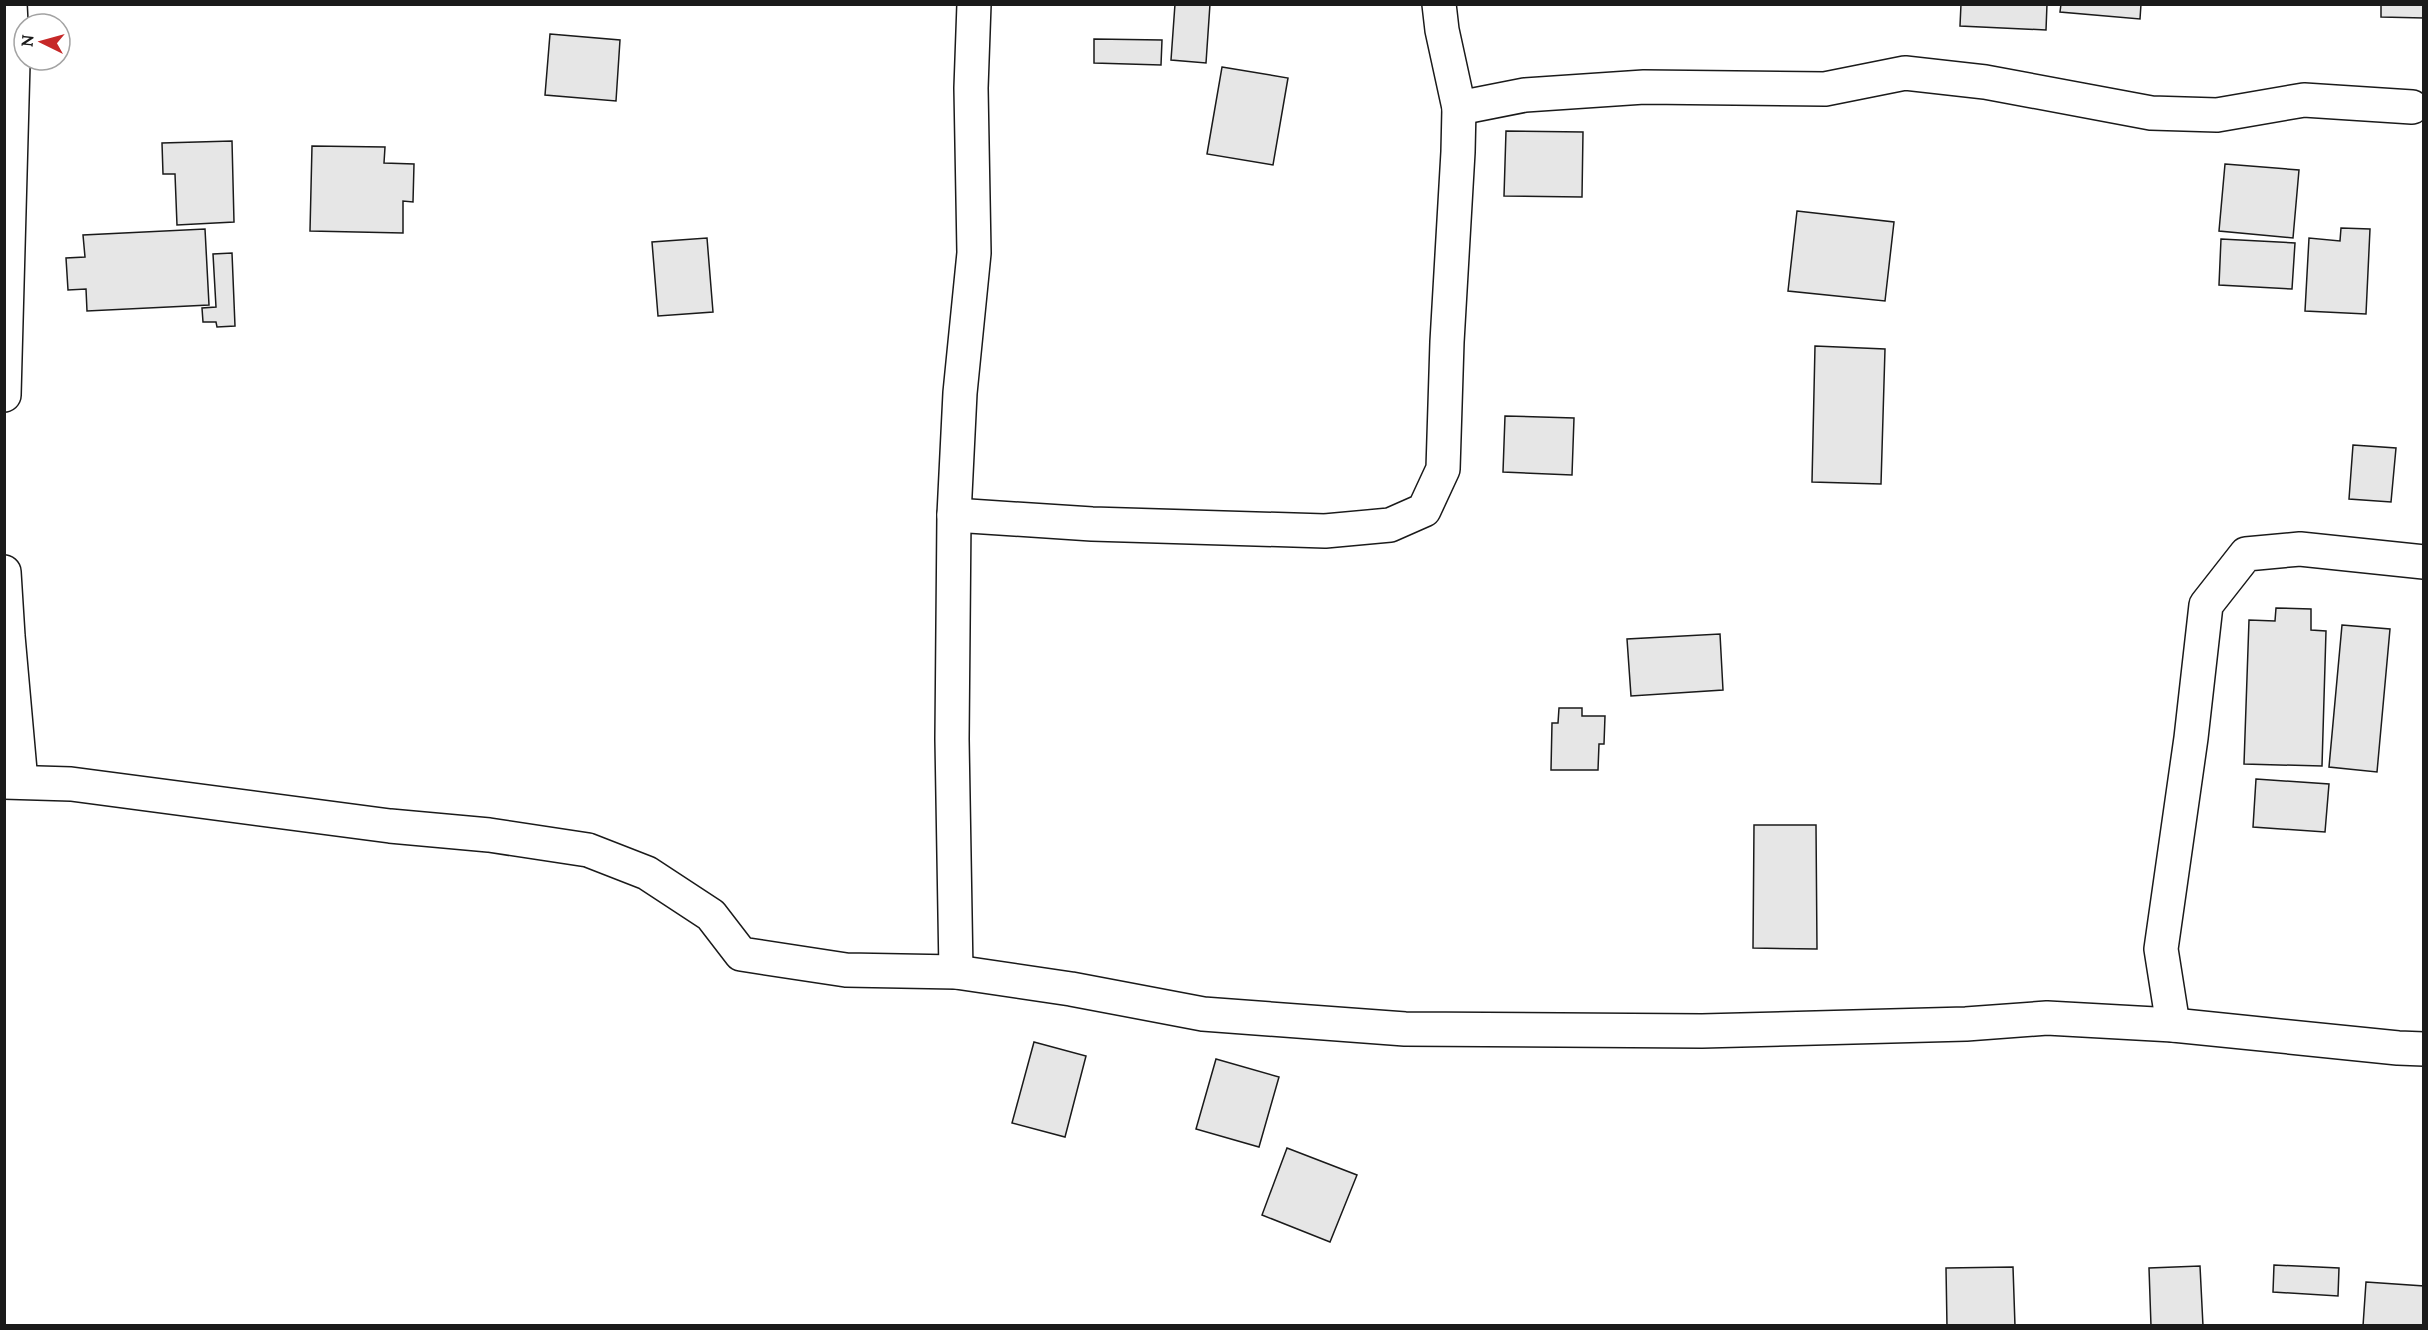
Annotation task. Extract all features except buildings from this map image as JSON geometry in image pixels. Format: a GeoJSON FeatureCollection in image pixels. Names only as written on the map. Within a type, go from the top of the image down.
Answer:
{"type":"FeatureCollection","features":[{"type":"Feature","properties":{"kind":"street"},"geometry":{"type":"LineString","coordinates":[[4,395],[13,63],[10,4]]}},
{"type":"Feature","properties":{"kind":"street"},"geometry":{"type":"LineString","coordinates":[[956,972],[952,738],[954,515],[960,393],[974,253],[971,88],[975,4]]}},
{"type":"Feature","properties":{"kind":"street"},"geometry":{"type":"LineString","coordinates":[[954,515],[1092,524],[1324,531],[1390,525],[1424,510],[1443,469],[1459,108],[1442,30],[1439,4]]}},
{"type":"Feature","properties":{"kind":"street"},"geometry":{"type":"LineString","coordinates":[[1459,108],[1525,95],[1644,87],[1826,89],[1905,73],[1985,82],[2151,112],[2217,115],[2304,100],[2412,107]]}},
{"type":"Feature","properties":{"kind":"street"},"geometry":{"type":"LineString","coordinates":[[2173,1025],[2161,949],[2191,738],[2206,605],[2246,554],[2300,549],[2424,562]]}},
{"type":"Feature","properties":{"kind":"street"},"geometry":{"type":"LineString","coordinates":[[4,572],[13,782],[71,783],[390,826],[489,835],[588,850],[647,873],[711,915],[741,954],[846,970],[956,972],[1071,989],[1203,1014],[1405,1029],[1702,1031],[1966,1024],[2046,1018],[2173,1025],[2424,1049]]}}]}
